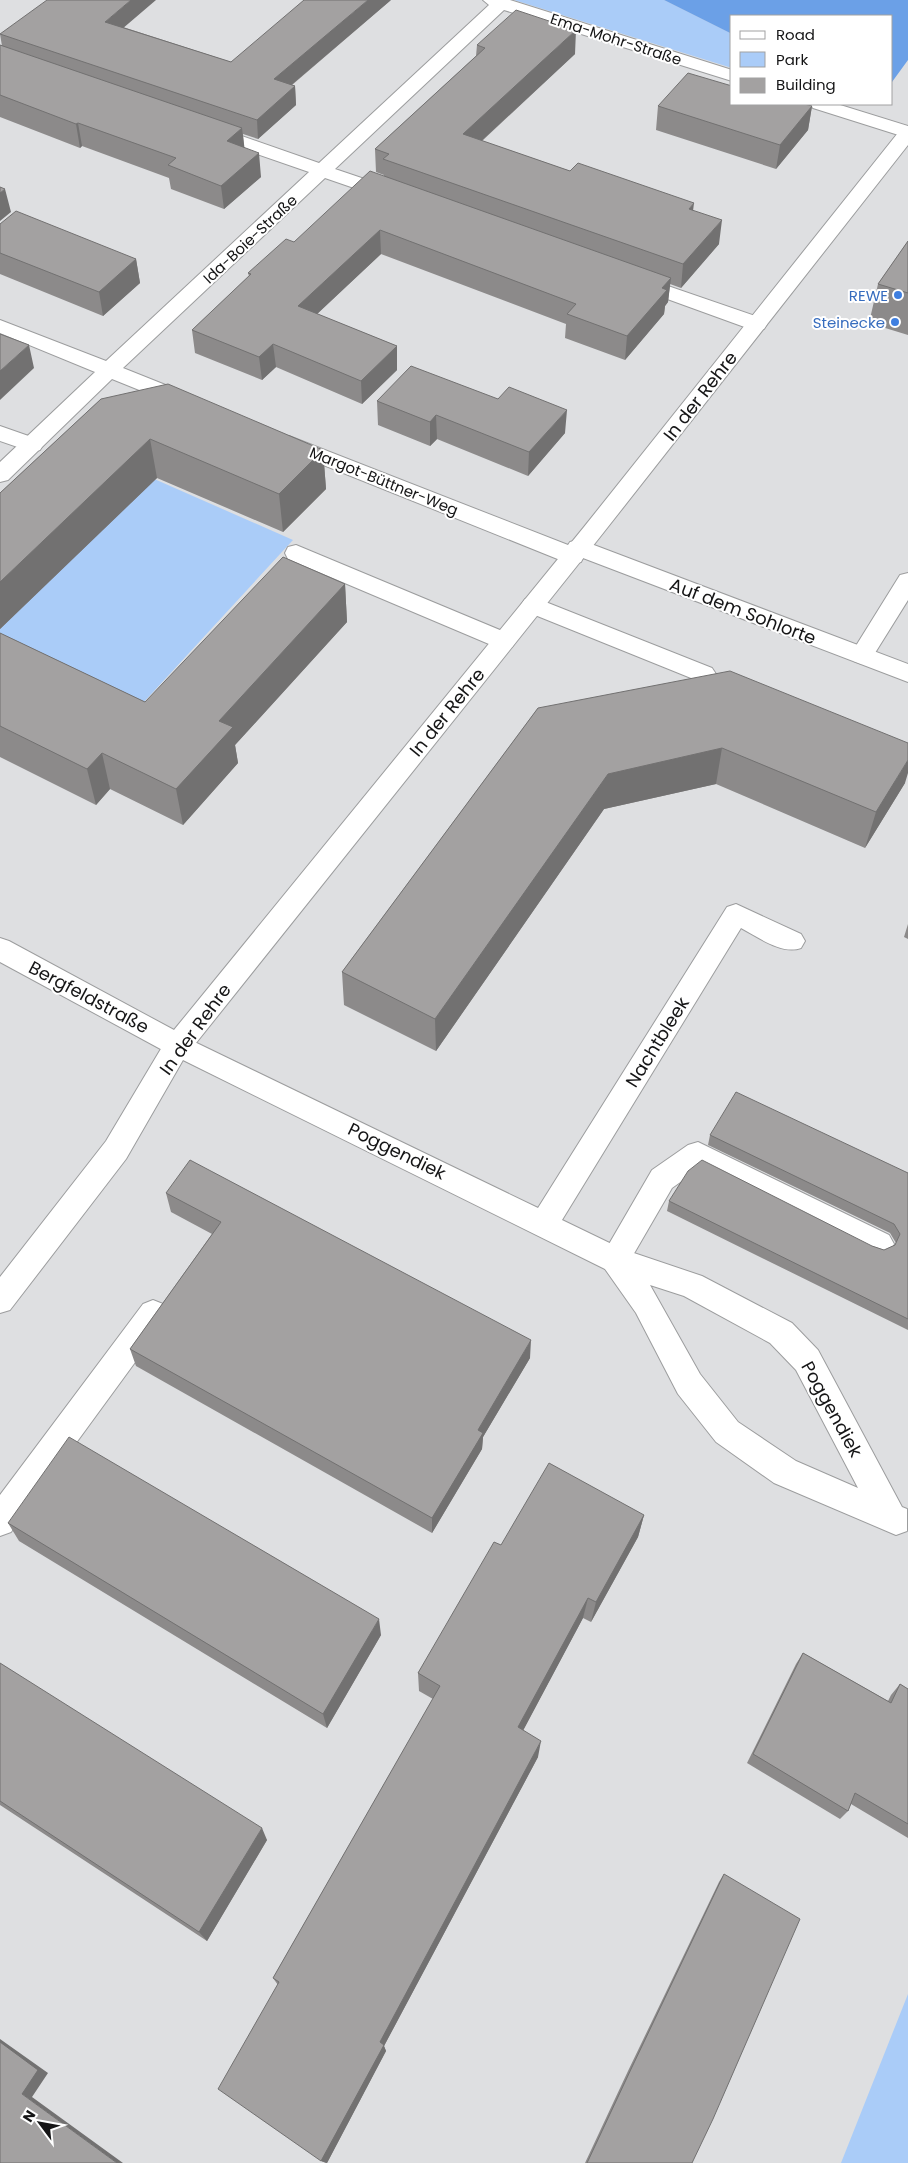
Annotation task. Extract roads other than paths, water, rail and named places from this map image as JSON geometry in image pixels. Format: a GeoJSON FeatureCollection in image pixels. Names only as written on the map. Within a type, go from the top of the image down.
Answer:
{"type":"FeatureCollection","features":[{"type":"Feature","properties":{"kind":"street","name":"Ema-Mohr-Straße"},"geometry":{"type":"LineString","coordinates":[[496,1],[730,75]]}},
{"type":"Feature","properties":{"kind":"street","name":"Ida-Boie-Straße"},"geometry":{"type":"LineString","coordinates":[[0,475],[109,370],[323,170],[496,1]]}},
{"type":"Feature","properties":{"kind":"street"},"geometry":{"type":"LineString","coordinates":[[822,105],[908,132]]}},
{"type":"Feature","properties":{"kind":"street"},"geometry":{"type":"LineString","coordinates":[[194,126],[408,200]]}},
{"type":"Feature","properties":{"kind":"street","name":"In der Rehre"},"geometry":{"type":"LineString","coordinates":[[0,1300],[116,1150],[178,1045],[533,606],[908,132]]}},
{"type":"Feature","properties":{"kind":"street"},"geometry":{"type":"LineString","coordinates":[[613,273],[757,324]]}},
{"type":"Feature","properties":{"kind":"street"},"geometry":{"type":"LineString","coordinates":[[0,326],[208,410]]}},
{"type":"Feature","properties":{"kind":"street"},"geometry":{"type":"LineString","coordinates":[[0,433],[32,446]]}},
{"type":"Feature","properties":{"kind":"street","name":"Margot-Büttner-Weg"},"geometry":{"type":"LineString","coordinates":[[271,436],[576,552]]}},
{"type":"Feature","properties":{"kind":"street"},"geometry":{"type":"LineString","coordinates":[[296,552],[504,641]]}},
{"type":"Feature","properties":{"kind":"street","name":"Auf dem Sohlorte"},"geometry":{"type":"LineString","coordinates":[[576,552],[908,673]]}},
{"type":"Feature","properties":{"kind":"street"},"geometry":{"type":"LineString","coordinates":[[862,655],[908,581]]}},
{"type":"Feature","properties":{"kind":"street"},"geometry":{"type":"LineString","coordinates":[[533,606],[575,621],[704,674]]}},
{"type":"Feature","properties":{"kind":"street","name":"Nachtbleek"},"geometry":{"type":"LineString","coordinates":[[544,1223],[736,914],[792,941]]}},
{"type":"Feature","properties":{"kind":"street","name":"Bergfeldstraße"},"geometry":{"type":"LineString","coordinates":[[0,948],[178,1045]]}},
{"type":"Feature","properties":{"kind":"street","name":"Poggendiek"},"geometry":{"type":"LineString","coordinates":[[178,1045],[544,1223],[615,1260],[692,1285],[781,1333],[807,1360],[900,1522]]}},
{"type":"Feature","properties":{"kind":"street"},"geometry":{"type":"LineString","coordinates":[[615,1260],[662,1179],[698,1154],[879,1244]]}},
{"type":"Feature","properties":{"kind":"street","name":"Poggendiek"},"geometry":{"type":"LineString","coordinates":[[615,1260],[646,1303],[689,1384],[727,1432],[785,1472],[900,1522]]}},
{"type":"Feature","properties":{"kind":"street"},"geometry":{"type":"LineString","coordinates":[[0,1522],[153,1314]]}},
{"type":"Feature","properties":{"kind":"place","name":"REWE"},"geometry":{"type":"Point","coordinates":[898,295]}},
{"type":"Feature","properties":{"kind":"place","name":"Steinecke"},"geometry":{"type":"Point","coordinates":[895,322]}}]}
